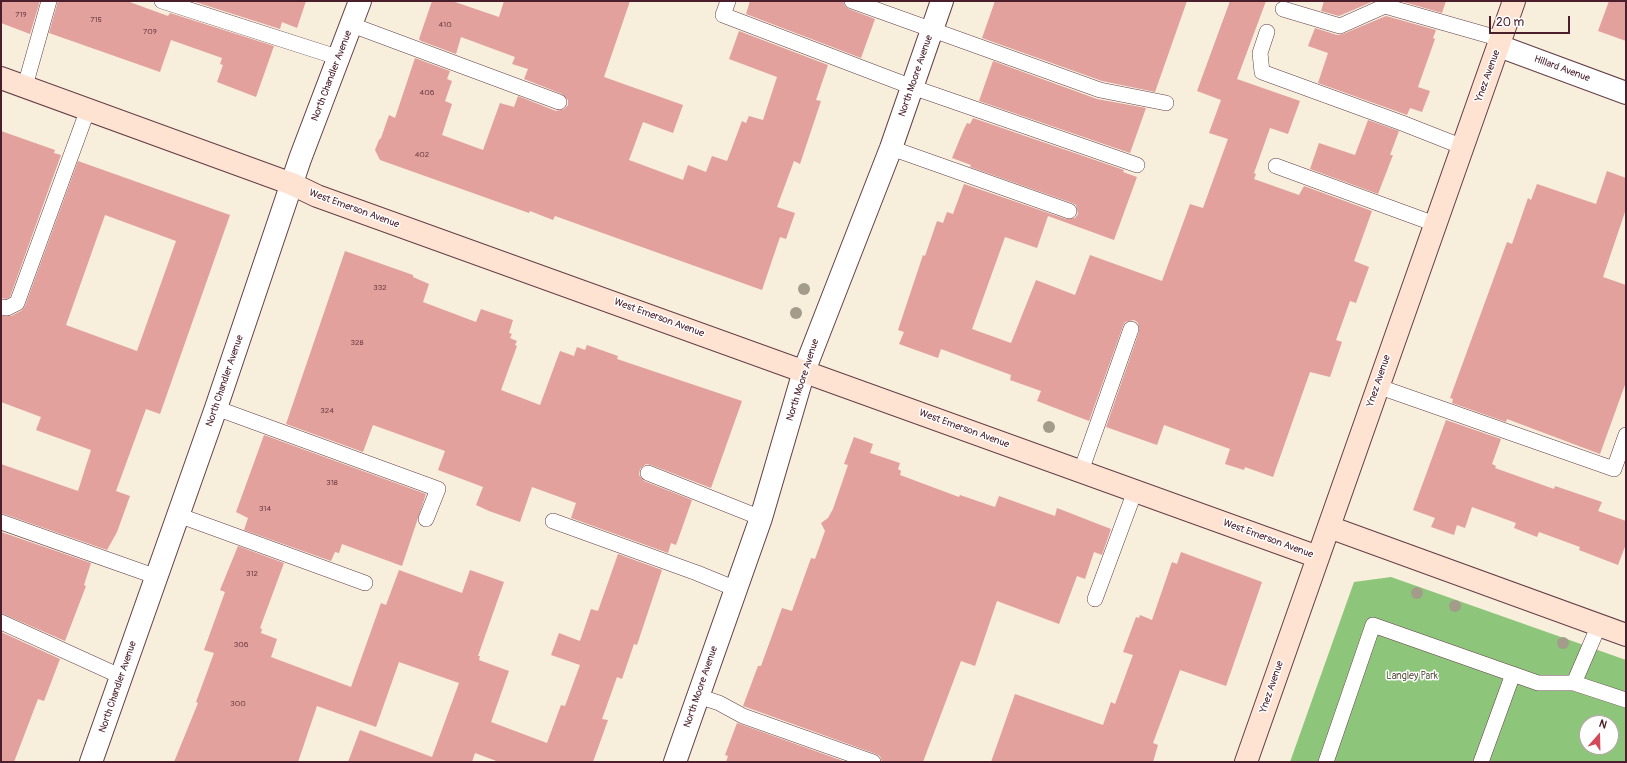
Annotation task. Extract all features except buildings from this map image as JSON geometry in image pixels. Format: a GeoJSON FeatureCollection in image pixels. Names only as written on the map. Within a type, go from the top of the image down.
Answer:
{"type":"FeatureCollection","features":[{"type":"Feature","properties":{"kind":"street","name":"North Chandler Avenue"},"geometry":{"type":"LineString","coordinates":[[92,762],[216,408],[292,184],[360,1]]}},
{"type":"Feature","properties":{"kind":"street","name":"North Moore Avenue"},"geometry":{"type":"LineString","coordinates":[[675,762],[761,518],[804,371],[891,148],[942,1]]}},
{"type":"Feature","properties":{"kind":"street","name":"Ynez Avenue"},"geometry":{"type":"LineString","coordinates":[[1246,762],[1377,386],[1514,1]]}},
{"type":"Feature","properties":{"kind":"street","name":"Hillard Avenue"},"geometry":{"type":"LineString","coordinates":[[1500,43],[1626,93]]}},
{"type":"Feature","properties":{"kind":"street","name":"West Emerson Avenue"},"geometry":{"type":"LineString","coordinates":[[1,78],[269,177],[292,184],[325,199],[1318,557]]}},
{"type":"Feature","properties":{"kind":"street"},"geometry":{"type":"LineString","coordinates":[[1329,527],[1626,635]]}},
{"type":"Feature","properties":{"kind":"lane"},"geometry":{"type":"LineString","coordinates":[[25,86],[50,1]]}},
{"type":"Feature","properties":{"kind":"lane"},"geometry":{"type":"LineString","coordinates":[[162,1],[340,58]]}},
{"type":"Feature","properties":{"kind":"lane"},"geometry":{"type":"LineString","coordinates":[[728,1],[723,15],[912,87],[1137,165]]}},
{"type":"Feature","properties":{"kind":"lane"},"geometry":{"type":"LineString","coordinates":[[852,1],[1100,90],[1166,103]]}},
{"type":"Feature","properties":{"kind":"lane"},"geometry":{"type":"LineString","coordinates":[[1283,9],[1340,26],[1385,6],[1500,43]]}},
{"type":"Feature","properties":{"kind":"lane"},"geometry":{"type":"LineString","coordinates":[[352,25],[559,102]]}},
{"type":"Feature","properties":{"kind":"lane"},"geometry":{"type":"LineString","coordinates":[[1267,32],[1260,53],[1262,72],[1463,147]]}},
{"type":"Feature","properties":{"kind":"lane"},"geometry":{"type":"LineString","coordinates":[[1,307],[7,308],[17,303],[88,109]]}},
{"type":"Feature","properties":{"kind":"lane"},"geometry":{"type":"LineString","coordinates":[[891,148],[1069,211]]}},
{"type":"Feature","properties":{"kind":"lane"},"geometry":{"type":"LineString","coordinates":[[1276,166],[1435,224]]}},
{"type":"Feature","properties":{"kind":"lane"},"geometry":{"type":"LineString","coordinates":[[1082,471],[1131,329]]}},
{"type":"Feature","properties":{"kind":"lane"},"geometry":{"type":"LineString","coordinates":[[1377,386],[1614,469],[1626,435]]}},
{"type":"Feature","properties":{"kind":"lane"},"geometry":{"type":"LineString","coordinates":[[216,408],[438,490],[426,519]]}},
{"type":"Feature","properties":{"kind":"lane"},"geometry":{"type":"LineString","coordinates":[[648,473],[761,518]]}},
{"type":"Feature","properties":{"kind":"lane"},"geometry":{"type":"LineString","coordinates":[[1095,599],[1135,491]]}},
{"type":"Feature","properties":{"kind":"lane"},"geometry":{"type":"LineString","coordinates":[[178,516],[365,582]]}},
{"type":"Feature","properties":{"kind":"lane"},"geometry":{"type":"LineString","coordinates":[[553,521],[697,573],[736,589]]}},
{"type":"Feature","properties":{"kind":"lane"},"geometry":{"type":"LineString","coordinates":[[1,522],[157,577]]}},
{"type":"Feature","properties":{"kind":"lane"},"geometry":{"type":"LineString","coordinates":[[1,622],[122,677]]}},
{"type":"Feature","properties":{"kind":"lane"},"geometry":{"type":"LineString","coordinates":[[1326,762],[1373,625],[1538,683],[1574,683],[1626,700]]}},
{"type":"Feature","properties":{"kind":"lane"},"geometry":{"type":"LineString","coordinates":[[1574,683],[1599,625]]}},
{"type":"Feature","properties":{"kind":"lane"},"geometry":{"type":"LineString","coordinates":[[1482,762],[1513,674]]}},
{"type":"Feature","properties":{"kind":"lane"},"geometry":{"type":"LineString","coordinates":[[698,696],[719,703],[743,716],[873,762]]}},
{"type":"Feature","properties":{"kind":"green space","name":"Langley Park"},"geometry":{"type":"Polygon","coordinates":[[[1391,577],[1626,660],[1626,762],[1290,762],[1354,582],[1391,577]]]}}]}
